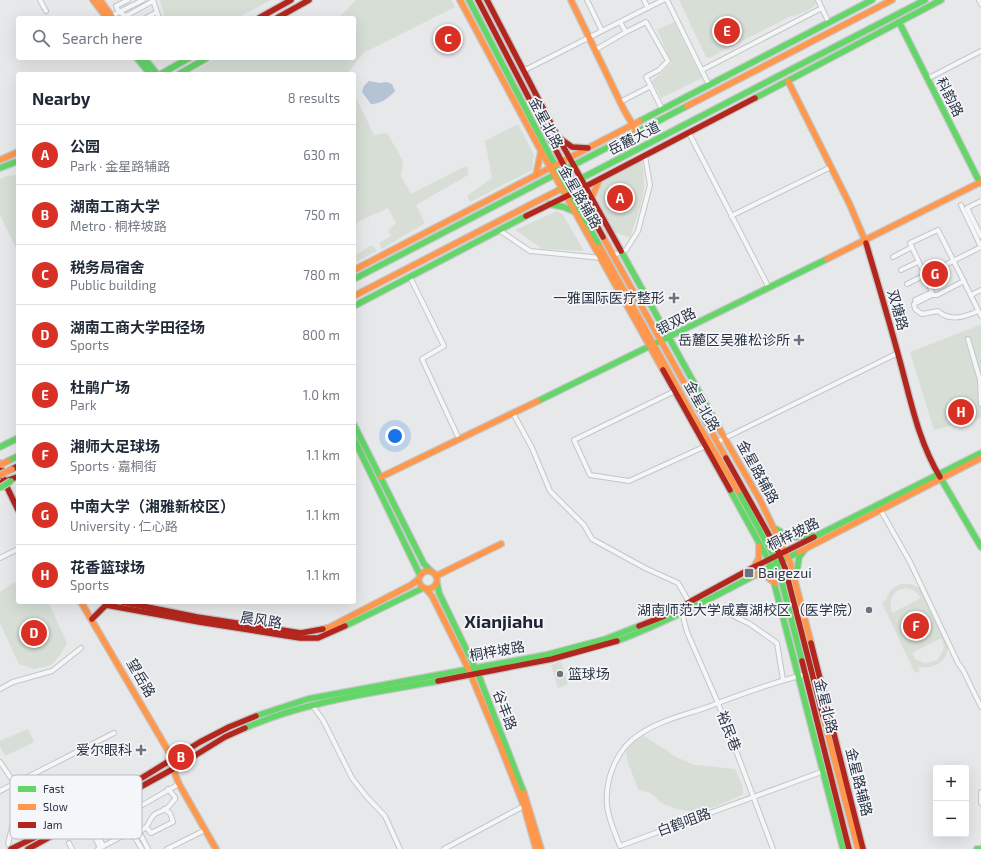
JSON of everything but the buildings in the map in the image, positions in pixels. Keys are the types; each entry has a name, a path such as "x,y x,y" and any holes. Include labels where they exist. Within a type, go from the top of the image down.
{"main road":[{"path":"93,0 110,16"},
{"path":"100,0 110,16"},
{"path":"263,16 291,0"},
{"path":"281,16 309,0"},
{"name":"金星路辅路","path":"460,0 541,151 553,167"},
{"name":"金星北路","path":"469,0 556,174 564,186"},
{"name":"金星北路","path":"478,0 562,162 717,442 782,552 858,849"},
{"name":"金星路辅路","path":"487,0 558,137 668,338 775,528 782,552"},
{"path":"571,0 620,102 637,132"},
{"path":"356,269 872,0"},
{"name":"岳麓大道","path":"356,278 892,0"},
{"name":"岳麓大道","path":"356,295 925,0"},
{"path":"356,305 549,204 599,180 941,0"},
{"name":"科韵路","path":"899,22 980,182"},
{"path":"139,60 148,72"},
{"path":"146,60 155,72"},
{"path":"164,72 186,60"},
{"path":"182,72 204,60"},
{"name":"双塘路","path":"788,80 865,240 898,353 920,436 939,477 981,547"},
{"path":"558,137 572,147 589,148"},
{"path":"536,175 541,151"},
{"path":"0,160 16,153"},
{"path":"0,168 16,162"},
{"path":"591,213 592,199 599,180"},
{"name":"银双路","path":"381,477 652,346 980,182"},
{"name":"金星路辅路","path":"564,186 575,212 652,346"},
{"name":"金星北路","path":"568,195 582,215 652,346 708,445 724,466 771,558 806,674 849,849"},
{"path":"549,204 564,207 582,215"},
{"path":"356,429 424,564 436,576 437,583 434,587 424,588 419,584 419,577 356,443"},
{"path":"0,447 16,439"},
{"path":"708,445 759,541 771,558"},
{"name":"桐梓坡路","path":"142,787 225,736 267,718 312,705 552,659 614,642 641,632 705,602 880,509 981,453"},
{"path":"16,457 0,464 2,482 16,506"},
{"name":"桐梓坡路","path":"142,778 200,742 229,727 260,714 308,699 468,668 546,655 606,639 662,617 814,536 981,458"},
{"path":"0,475 15,467"},
{"path":"2,482 16,477"},
{"path":"0,488 16,478"},
{"path":"775,528 789,537 801,538 814,536"},
{"path":"754,567 759,558 759,541"},
{"path":"436,576 500,544"},
{"path":"795,582 799,557 805,548"},
{"name":"金星路辅路","path":"785,559 795,582 864,849"},
{"path":"773,565 775,584 843,849"},
{"path":"419,577 425,571 431,571"},
{"path":"754,575 769,577 775,584"},
{"name":"晨风路","path":"132,604 197,617 301,633 330,627 411,585 419,577"},
{"name":"谷丰路","path":"437,583 439,593 478,674 528,804 541,849"},
{"name":"晨风路","path":"92,619 106,605 300,638 318,638 424,588"},
{"name":"谷丰路","path":"424,588 432,596 468,668 524,806 536,849"},
{"name":"望岳路","path":"82,604 173,759"},
{"path":"173,759 181,764"},
{"path":"173,759 173,769 179,784 216,849"},
{"name":"桐梓坡路","path":"10,846 26,839"},
{"name":"桐梓坡路","path":"28,849 47,839"}],"street":[{"path":"40,0 46,11"},
{"path":"128,0 116,6 119,12 126,16 153,1 158,16"},
{"path":"113,16 133,2 143,0"},
{"path":"587,0 602,31"},
{"path":"644,0 648,8"},
{"path":"523,71 663,0"},
{"path":"667,0 709,85"},
{"path":"818,0 829,22"},
{"path":"979,0 981,4"},
{"path":"702,70 822,8"},
{"path":"150,16 157,12"},
{"path":"620,22 626,32"},
{"path":"595,50 646,22 668,61 659,70 646,77 662,109"},
{"path":"928,79 981,51"},
{"path":"620,102 651,86"},
{"path":"689,133 769,288"},
{"path":"614,255 626,250 638,232 650,185 645,156"},
{"path":"731,216 831,167"},
{"path":"981,201 967,208 981,236"},
{"path":"907,284 981,247 960,205"},
{"path":"499,230 530,251 606,258"},
{"path":"915,300 932,292 910,243 938,230 981,316"},
{"path":"893,256 912,247"},
{"path":"901,270 918,262"},
{"path":"410,277 444,346 422,360 459,440"},
{"path":"964,281 937,295 932,295 914,304 915,309 922,314 938,312 944,316 955,318 964,317 978,311"},
{"path":"971,295 981,290"},
{"path":"968,339 980,380 981,404"},
{"path":"717,442 898,353"},
{"path":"677,390 574,440 590,474 629,481 708,445"},
{"path":"513,414 532,448 550,491 584,525 592,539 645,568 678,583 689,602"},
{"path":"880,509 906,558 910,562 958,663 981,706"},
{"path":"0,558 16,550"},
{"path":"705,602 750,624 777,643 783,680"},
{"name":"裕民巷","path":"682,613 687,632 718,703 773,849"},
{"path":"0,689 13,682 52,671 81,648"},
{"name":"白鹤咀路","path":"806,674 783,680 654,726 640,734 627,744 618,757 611,772 607,791 607,806 620,846 829,769"},
{"path":"312,705 323,720 352,778 366,796 385,816 400,849"},
{"path":"33,775 114,733"},
{"path":"0,762 10,777"},
{"path":"142,804 179,784"},
{"path":"0,791 10,786"},
{"path":"142,830 147,828 152,817 176,799 168,789"},
{"path":"981,792 981,803"},
{"path":"444,849 524,806"},
{"path":"147,828 151,833 173,822 170,813 164,809"},
{"path":"167,849 205,830"},
{"path":"142,838 148,849"},
{"path":"101,848 117,839"},
{"path":"135,839 142,849"},
{"path":"69,843 72,849"}],"shaded area":[{"path":"160,0 271,0 241,16 164,16"},
{"path":"356,0 451,0 455,7 363,53 349,72 192,72 214,60 356,60 356,16 341,16"},
{"path":"679,0 818,0 814,6 808,10 794,16 793,15 709,58 706,57"},
{"path":"674,22 702,78 661,98 652,81 672,63 657,30"},
{"path":"356,98 374,135 387,133 403,161 401,176 411,194 466,166 468,168 468,175 416,205 425,223 382,249 379,243 391,236 388,231 396,223 388,208 359,221 356,226"},
{"path":"518,124 534,155 532,170 470,202 467,196 492,178 485,141"},
{"path":"642,160 644,189 630,238 614,232 598,202 597,193 599,186 607,178"},
{"path":"16,175 16,248 0,215 0,179 7,176"},
{"path":"557,211 563,215 584,251 543,249 515,230"},
{"path":"372,245 377,251 356,262 356,255"},
{"path":"980,325 981,418 934,430 910,352"},
{"path":"751,459 761,479 753,482 744,462"},
{"path":"16,583 16,604 49,604 67,643 60,655 51,665 34,669 19,664 0,623 0,592 11,584"},
{"path":"911,584 921,589 948,644 946,656 943,660 935,666 918,667 920,671 915,673 882,603 886,600 891,590 898,585","holes":["905,588 914,591 921,598 892,613 892,597 897,591","941,638 943,651 936,661 924,663 915,659 912,653"]},
{"name":"篮球场","path":"561,661 568,684 558,688 551,665"},
{"path":"28,729 34,742 5,756 0,746 0,741"},
{"path":"644,736 678,758 695,765 735,769 743,787 743,794 723,804 704,810 694,811 673,808 662,803 650,793 638,789 627,760 626,749 633,742"}],"water":[{"path":"369,81 380,83 387,82 392,84 395,91 384,100 371,104 362,92 364,86"}],"traffic: fast":[{"path":"469,0 559,173 600,247"},
{"path":"640,121 872,0"},
{"path":"557,191 925,0"},
{"path":"755,98 941,0"},
{"path":"899,22 980,183"},
{"path":"139,60 148,72"},
{"path":"146,60 155,72"},
{"path":"164,72 186,60"},
{"path":"182,72 204,60"},
{"path":"356,278 687,106"},
{"path":"0,168 16,162"},
{"path":"549,204 564,207 582,215"},
{"path":"356,305 526,216"},
{"path":"621,251 720,430"},
{"path":"538,401 827,259"},
{"path":"356,429 424,564 431,571"},
{"path":"0,447 16,439"},
{"path":"356,443 420,575"},
{"path":"814,537 981,453"},
{"path":"8,461 16,457"},
{"path":"940,477 981,547"},
{"path":"0,488 11,481"},
{"path":"730,490 768,559 843,849"},
{"path":"738,491 773,555 779,571 802,661"},
{"path":"776,529 793,537 813,536"},
{"path":"796,578 799,557 805,549"},
{"path":"617,641 664,621 799,552"},
{"path":"437,583 439,593 478,674 524,793"},
{"path":"345,626 423,588"},
{"path":"256,716 308,699 546,655 606,639 639,626"},
{"path":"245,728 316,704 438,681"}],"traffic: slow":[{"path":"93,0 105,16"},
{"path":"100,0 112,16"},
{"path":"460,0 541,151 536,175"},
{"path":"571,0 624,110 637,132"},
{"path":"687,106 892,0"},
{"path":"788,81 850,205 866,243"},
{"path":"356,269 640,121"},
{"path":"541,151 663,370"},
{"path":"0,160 16,153"},
{"path":"591,213 592,197 599,180"},
{"path":"827,259 981,182"},
{"path":"356,295 557,191"},
{"path":"603,237 726,458"},
{"path":"600,247 693,416 738,491"},
{"path":"381,477 538,401"},
{"path":"720,430 760,500 790,562 811,643"},
{"path":"799,552 981,458"},
{"path":"0,465 8,461"},
{"path":"0,475 12,469"},
{"path":"436,576 501,544"},
{"path":"754,567 759,558 759,546"},
{"path":"424,571 432,571 437,576 437,580 435,587 432,589 424,589 419,584 419,576 424,571"},
{"path":"755,575 766,576 775,583"},
{"path":"323,629 330,627 411,585 419,579"},
{"path":"426,589 432,596 468,668 524,806 536,849"},
{"path":"82,604 173,759 173,769 179,784 216,849"},
{"path":"823,716 858,849"},
{"path":"524,793 541,849"}],"traffic: jam":[{"path":"263,16 291,0"},
{"path":"281,16 309,0"},
{"path":"478,0 562,162 603,237"},
{"path":"487,0 558,137 572,147 588,148"},
{"path":"526,216 755,98"},
{"path":"558,137 621,251"},
{"path":"866,243 915,417 925,448 940,477"},
{"path":"663,370 730,490"},
{"path":"726,458 778,551 785,568 823,716"},
{"path":"0,463 4,481 16,506"},
{"path":"12,469 16,467"},
{"path":"0,483 16,477"},
{"path":"639,626 662,617 754,567 814,537"},
{"path":"132,604 197,617 301,633 323,629"},
{"path":"92,619 106,605 300,638 318,638 345,626"},
{"path":"438,681 552,659 617,641"},
{"path":"811,643 863,849"},
{"path":"802,661 849,849"},
{"path":"142,778 200,742 229,727 256,716"},
{"path":"142,786 225,737 245,728"},
{"path":"11,849 32,839"},
{"path":"28,849 46,839"}],"place":[{"name":"杜鹃广场","path":"727,31"},
{"name":"税务局宿舍","path":"448,39"},
{"name":"公园","path":"620,198"},
{"name":"中南大学（湘雅新校区）","path":"935,274"},
{"name":"一雅国际医疗整形","path":"674,298"},
{"name":"岳麓区吴雅松诊所","path":"799,340"},
{"name":"花香篮球场","path":"961,412"},
{"name":"Baigezui","path":"749,573"},
{"name":"湖南师范大学咸嘉湖校区（医学院）","path":"869,610"},
{"name":"湘师大足球场","path":"916,626"},
{"name":"湖南工商大学田径场","path":"34,633"},
{"name":"篮球场","path":"560,674"},
{"name":"爱尔眼科","path":"141,750"},
{"name":"湖南工商大学","path":"181,757"}],"district":[{"name":"Xianjiahu","path":"504,622"}]}
